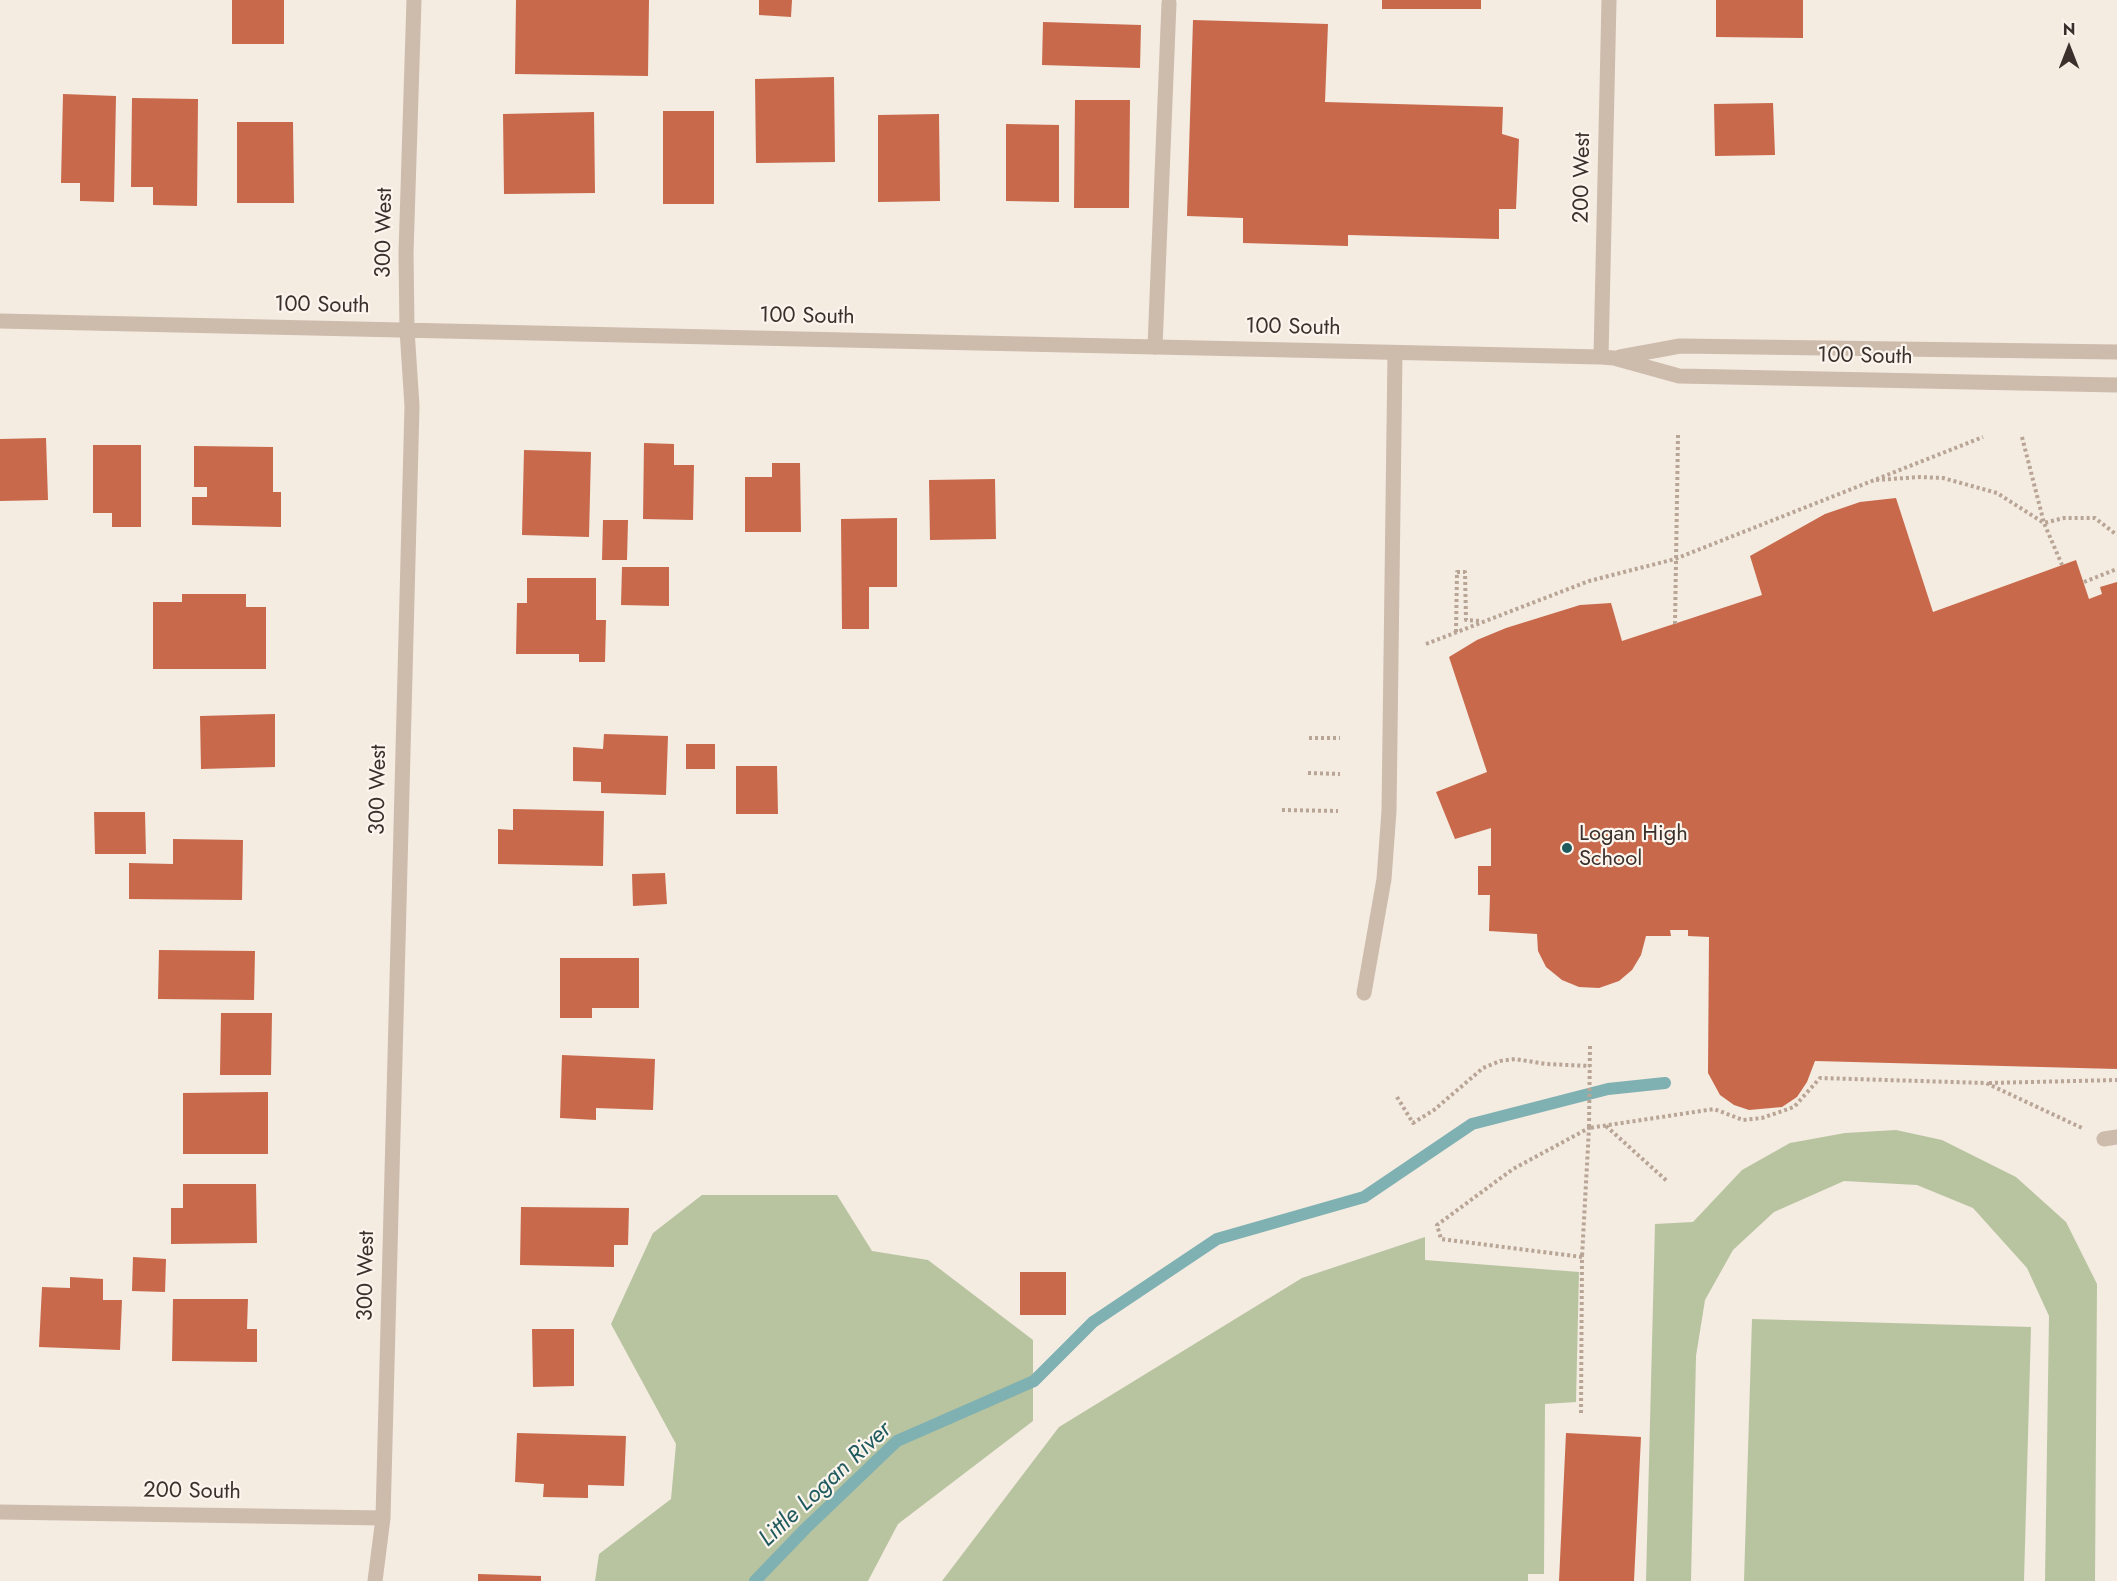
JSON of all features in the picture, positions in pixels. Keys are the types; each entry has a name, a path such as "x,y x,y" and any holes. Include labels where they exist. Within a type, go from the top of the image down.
{"street":[{"name":"300 West","path":"375,1581 383,1518 412,406 407,330 406,253 414,0"},
{"name":"200 West","path":"1608,357 1609,0"},
{"path":"1155,347 1169,3"},
{"name":"100 South","path":"0,321 1608,357 1680,346 2117,352"},
{"path":"1364,993 1384,879 1389,811 1395,353"},
{"name":"100 South","path":"1608,357 1678,376 2117,385"},
{"name":"200 South","path":"0,1512 383,1518"}],"path":[{"path":"1675,624 1678,435"},
{"path":"1426,644 1589,581 1675,559 1983,437"},
{"path":"2022,437 2044,523 2062,565"},
{"path":"1869,481 1920,477 1943,478 1997,494 2044,523 2064,519 2095,519 2117,535"},
{"path":"2084,582 2117,569"},
{"path":"1456,632 1457,572 1465,572 1466,620 1483,622"},
{"path":"1309,738 1340,738"},
{"path":"1308,773 1340,774"},
{"path":"1282,810 1338,811"},
{"path":"1581,1413 1582,1257 1590,1046"},
{"path":"1397,1097 1413,1123 1434,1110 1483,1068 1500,1061 1515,1059 1590,1066"},
{"path":"1582,1257 1441,1239 1437,1225 1513,1169 1588,1128 1714,1109 1743,1120 1762,1118 1794,1107 1820,1078 1986,1083 2117,1080"},
{"path":"1986,1083 2110,1138"},
{"path":"1606,1126 1668,1182"}],"green space":[{"path":"1896,1130 1942,1140 2016,1177 2066,1222 2097,1284 2095,1581 2045,1581 2049,1316 2027,1268 1973,1208 1917,1185 1844,1181 1774,1212 1733,1250 1705,1300 1696,1356 1691,1581 1646,1581 1655,1224 1693,1222 1742,1170 1790,1143 1845,1133"},
{"path":"702,1195 837,1195 872,1251 928,1260 1033,1340 1033,1421 898,1524 868,1581 595,1581 599,1554 671,1499 676,1444 611,1324 653,1233"},
{"path":"1425,1237 1425,1260 1579,1272 1576,1402 1545,1404 1544,1574 1528,1574 1528,1581 942,1581 1059,1427 1302,1278"},
{"path":"1752,1319 2031,1327 2024,1581 1744,1581"}],"building":[{"path":"232,0 284,0 284,44 232,44"},
{"path":"516,0 649,0 648,76 515,74"},
{"path":"759,0 792,0 791,17 759,15"},
{"path":"1382,0 1481,0 1481,9 1382,9"},
{"path":"1716,0 1803,0 1803,38 1716,37"},
{"path":"1193,20 1328,24 1325,102 1503,107 1502,134 1519,139 1516,209 1499,209 1499,239 1348,235 1348,246 1243,243 1243,218 1187,216"},
{"path":"1043,22 1141,25 1140,68 1042,65"},
{"path":"834,77 835,162 756,163 755,79"},
{"path":"63,94 116,96 114,202 80,201 80,183 61,183"},
{"path":"132,98 198,99 197,206 153,205 153,187 131,187"},
{"path":"1075,100 1130,100 1129,208 1074,208"},
{"path":"1773,103 1775,155 1715,156 1714,104"},
{"path":"663,111 714,111 714,204 663,204"},
{"path":"594,112 595,193 504,194 503,114"},
{"path":"939,114 940,201 878,202 878,115"},
{"path":"237,122 293,122 294,203 237,203"},
{"path":"1006,124 1059,125 1059,202 1006,201"},
{"path":"46,438 48,500 0,501 0,439"},
{"path":"644,443 674,444 674,465 694,465 693,520 643,519"},
{"path":"93,445 141,445 141,527 112,527 112,513 93,513"},
{"path":"194,446 273,447 273,492 281,492 281,527 192,525 192,497 207,497 207,487 194,487"},
{"path":"524,450 591,452 589,537 522,535"},
{"path":"772,463 800,463 801,532 745,532 745,477 772,477"},
{"path":"995,479 996,539 930,540 929,480"},
{"path":"1896,498 1933,612 2076,560 2089,599 2102,594 2100,587 2117,582 2117,1069 1815,1061 1807,1082 1797,1097 1782,1107 1749,1110 1734,1105 1720,1095 1708,1073 1709,937 1688,936 1688,930 1670,930 1671,936 1646,936 1641,955 1632,970 1619,981 1599,988 1579,987 1562,980 1546,967 1538,951 1537,934 1489,931 1490,895 1478,895 1478,866 1491,866 1491,828 1455,839 1436,792 1487,772 1449,657 1477,640 1506,628 1580,605 1611,603 1622,641 1762,595 1750,556 1825,514 1860,502"},
{"path":"897,518 897,587 869,587 869,629 842,629 841,519"},
{"path":"603,520 628,520 627,560 602,560"},
{"path":"622,567 669,567 669,606 621,605"},
{"path":"527,578 596,578 596,620 606,620 605,662 579,662 579,654 516,654 517,603 527,603"},
{"path":"182,594 246,594 246,607 266,607 266,669 153,669 153,602 182,602"},
{"path":"275,714 275,767 201,769 200,716"},
{"path":"604,734 668,736 666,795 601,793 601,782 573,781 573,747 603,749"},
{"path":"686,744 715,744 715,769 686,769"},
{"path":"736,766 777,766 778,814 736,814"},
{"path":"513,809 604,811 603,866 498,864 498,829 513,830"},
{"path":"94,812 145,812 146,854 95,854"},
{"path":"173,839 243,840 242,900 129,899 129,863 173,864"},
{"path":"665,873 667,904 633,906 632,874"},
{"path":"159,950 255,951 254,1000 158,999"},
{"path":"560,958 639,958 639,1008 592,1008 592,1018 560,1018"},
{"path":"221,1013 272,1013 271,1075 220,1075"},
{"path":"562,1055 655,1059 653,1110 596,1108 596,1120 560,1118"},
{"path":"268,1092 268,1154 183,1154 183,1093"},
{"path":"183,1184 256,1184 257,1243 171,1244 171,1208 183,1208"},
{"path":"521,1207 629,1208 628,1245 614,1245 614,1267 520,1265"},
{"path":"133,1257 166,1259 165,1292 132,1291"},
{"path":"1020,1272 1066,1272 1066,1315 1020,1315"},
{"path":"70,1277 103,1279 103,1300 122,1300 120,1350 39,1347 42,1287 70,1288"},
{"path":"173,1299 248,1299 247,1329 257,1329 257,1362 172,1361"},
{"path":"532,1329 574,1329 574,1386 533,1387"},
{"path":"517,1433 626,1436 624,1486 588,1485 588,1498 543,1497 544,1484 515,1482"},
{"path":"1566,1433 1641,1437 1634,1581 1559,1581"},
{"path":"478,1574 541,1576 541,1581 478,1581"}],"waterway":[{"name":"Little Logan River","path":"755,1581 805,1529 897,1441 1034,1381 1093,1322 1217,1239 1364,1197 1472,1124 1608,1089 1665,1083"}],"place":[{"name":"Logan High School","path":"1567,848"}]}
